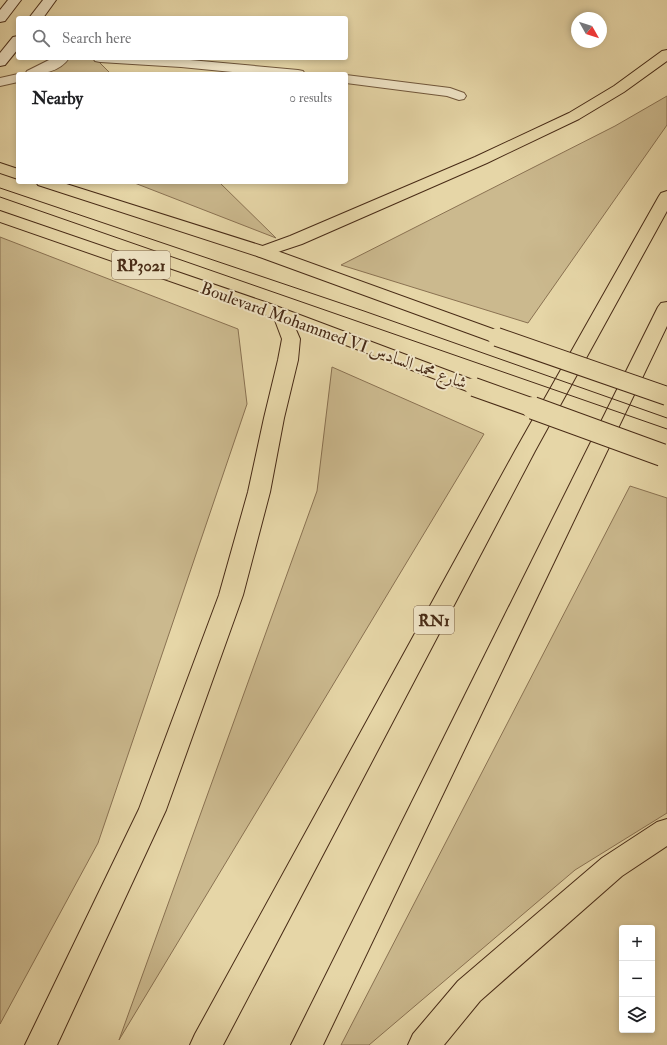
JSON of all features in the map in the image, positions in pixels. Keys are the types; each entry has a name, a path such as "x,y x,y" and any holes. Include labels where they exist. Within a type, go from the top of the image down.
{"main road":[{"path":"262,252 296,240 459,169 574,116 618,89 667,54"},
{"path":"0,168 16,173"},
{"path":"50,184 262,252 497,337 667,396"},
{"name":"RN1","path":"206,1045 525,451 667,196"},
{"name":"Boulevard Mohammed VI شارع محمد السادس","path":"0,216 262,307 474,387 664,456"},
{"path":"307,1045 667,307"},
{"path":"41,1045 152,810 231,595 259,492 274,418 288,360 291,339 282,315"},
{"path":"424,1045 469,991 612,867 667,831"}],"street":[{"path":"0,18 15,0"},
{"path":"38,16 50,0"},
{"path":"0,62 16,42"},
{"path":"36,72 59,60"},
{"path":"132,60 277,72"},
{"path":"0,82 16,78"},
{"path":"348,79 450,92 459,96"}],"shaded area":[{"path":"58,60 97,60 109,72 48,72"},
{"path":"667,96 667,125 528,323 341,265 615,126"},
{"path":"137,184 221,184 276,238"},
{"path":"0,237 238,329 247,404 98,843 0,1024"},
{"path":"332,367 484,434 119,1040 317,491"},
{"path":"630,486 667,498 667,813 575,870 369,1045 341,1045"}],"tram line":[{"path":"0,188 364,311 667,418"},
{"path":"0,197 667,429"}]}
